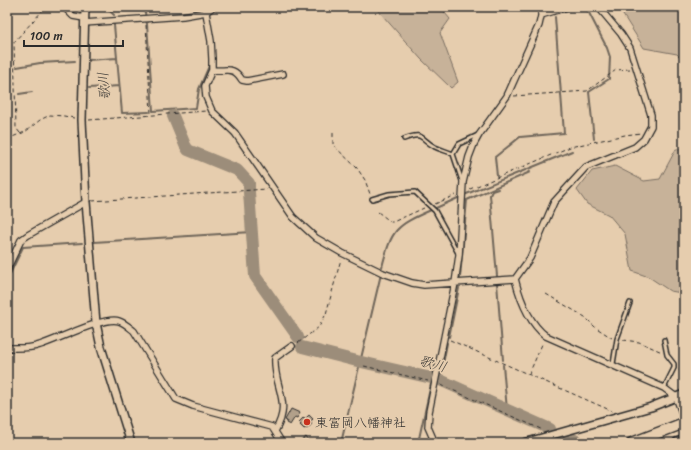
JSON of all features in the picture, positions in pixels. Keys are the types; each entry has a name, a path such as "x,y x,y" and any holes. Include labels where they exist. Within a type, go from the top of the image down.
{"highway":[{"path":"633,443 684,423"},
{"path":"678,443 684,441"}],"street":[{"path":"64,7 73,16 84,21 183,16 213,7"},
{"path":"85,7 82,120 86,202 96,323 100,347 131,443"},
{"path":"435,443 430,433 428,422 455,283 459,255 463,182 469,157 479,135 507,96 536,31 543,7"},
{"path":"541,15 567,7"},
{"path":"596,7 600,9 621,34 630,48 651,115 651,126 644,139 635,147 586,167 559,196 554,202 530,258 515,279 519,296 537,330 546,336 613,364 664,388 676,397 684,418"},
{"path":"205,10 211,42 212,70 205,86 206,97 212,111 235,132 273,189 293,217 302,226 316,238 342,253 383,273 412,283 424,285 515,279"},
{"path":"212,70 218,71 231,69 238,73 242,80 247,81 283,74"},
{"path":"7,269 21,240 86,202"},
{"path":"7,348 28,348 40,346 96,323 118,320 129,326 141,341 176,399 193,406 272,427 282,443"},
{"path":"275,431 283,414 283,404 274,368 275,358 292,346"},
{"path":"524,443 651,407 684,394"}],"lane":[{"path":"404,139 416,135 421,136 433,146 453,154 463,182"},
{"path":"453,154 459,144 479,135"},
{"path":"372,199 389,194 415,192 435,211 459,255"},
{"path":"613,364 616,339 630,303"},
{"path":"664,340 667,355 674,364 674,368 664,388"}],"path":[{"path":"20,134 16,128 14,42 45,7"},
{"path":"144,7 151,114"},
{"path":"507,96 587,91 616,70 636,68"},
{"path":"7,139 25,132 40,120 50,115 82,120 151,114 212,111"},
{"path":"378,212 393,222 430,206 463,195 570,147 625,135 647,132"},
{"path":"333,133 333,144 357,168 365,180 372,199"},
{"path":"86,202 273,189"},
{"path":"292,346 319,327 326,314 342,253"},
{"path":"546,294 585,317 595,327 610,337 638,342 655,348 667,355"},
{"path":"529,374 546,336"},
{"path":"445,338 622,415"},
{"path":"364,366 436,380 552,434"}],"shaded area":[{"path":"375,7 440,7 450,19 440,33 458,82 451,88 421,59"},
{"path":"618,7 684,7 684,61 677,54 644,48"},
{"path":"676,149 684,149 684,294 670,291 649,277 632,271 625,234 609,215 587,204 577,190 592,171 615,166 644,181 660,179"}],"building":[{"path":"291,409 300,413 297,418 295,417 290,425 286,423 287,421 285,420"},
{"path":"309,415 313,419 310,422 312,424 307,429 304,429 299,422 304,417 305,419"},
{"path":"306,437 311,443 299,443"}],"waterway":[{"path":"106,7 114,15"},
{"path":"144,7 147,24 153,111 196,108 199,89 209,66"},
{"path":"587,9 610,57 609,79 589,92 594,139"},
{"path":"497,176 495,157 520,137 564,133 555,17"},
{"path":"114,25 117,58"},
{"name":"歌川","path":"88,60 117,58 122,113 149,112"},
{"name":"歌川","path":"17,67 40,63 75,61"},
{"name":"歌川","path":"7,70 11,69"},
{"path":"89,88 119,86"},
{"path":"19,94 32,92"},
{"path":"7,98 11,97"},
{"name":"歌川","path":"173,116 188,150 237,170 249,183 249,188"},
{"path":"464,195 572,151"},
{"path":"460,278 467,200 530,172"},
{"path":"497,276 490,195 492,191 498,189"},
{"name":"歌川","path":"249,192 255,276 298,337"},
{"path":"436,208 460,197"},
{"path":"382,267 392,236 397,230 410,220 431,210"},
{"path":"94,242 252,232"},
{"path":"7,280 23,247 82,243"},
{"name":"歌川","path":"341,443 381,274"},
{"path":"497,283 503,360"},
{"path":"449,337 459,288"},
{"path":"440,380 447,343"},
{"name":"歌川","path":"302,347 440,380 550,429"},
{"path":"503,365 507,410"},
{"path":"418,443 431,384"},
{"name":"歌川","path":"568,437 581,443"}],"place":[{"name":"東富岡八幡神社","path":"307,422"}]}
